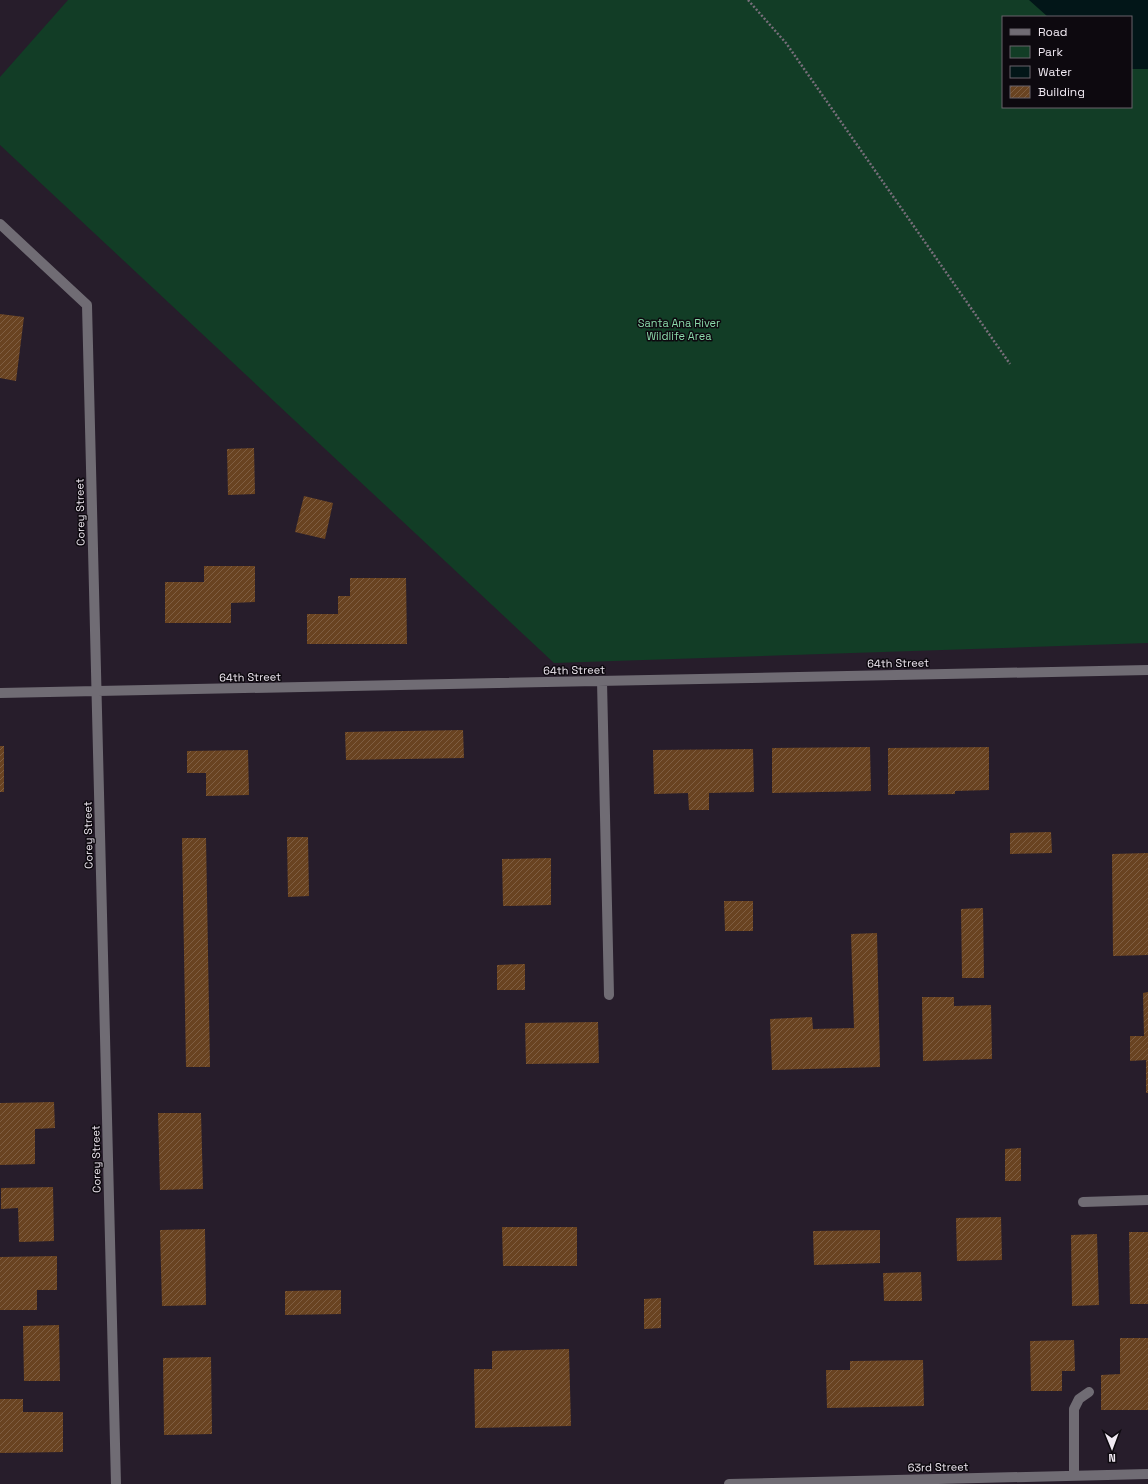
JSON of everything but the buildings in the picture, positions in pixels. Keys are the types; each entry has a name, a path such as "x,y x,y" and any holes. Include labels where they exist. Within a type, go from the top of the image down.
{"street":[{"name":"Corey Street","path":"0,224 87,305 116,1484"},
{"name":"64th Street","path":"0,694 1148,670"},
{"path":"602,681 609,995"},
{"path":"1083,1202 1148,1200"},
{"path":"1074,1475 1074,1409 1079,1399 1089,1392"},
{"name":"63rd Street","path":"729,1484 1148,1474"}],"path":[{"path":"748,0 786,43 1010,364"}],"green space":[{"name":"Santa Ana River Wildlife Area","path":"68,0 1148,0 1148,643 554,663 0,145 0,77"}],"water":[{"path":"1029,0 1148,0 1148,69 1132,69 1132,16 1047,16"}]}
